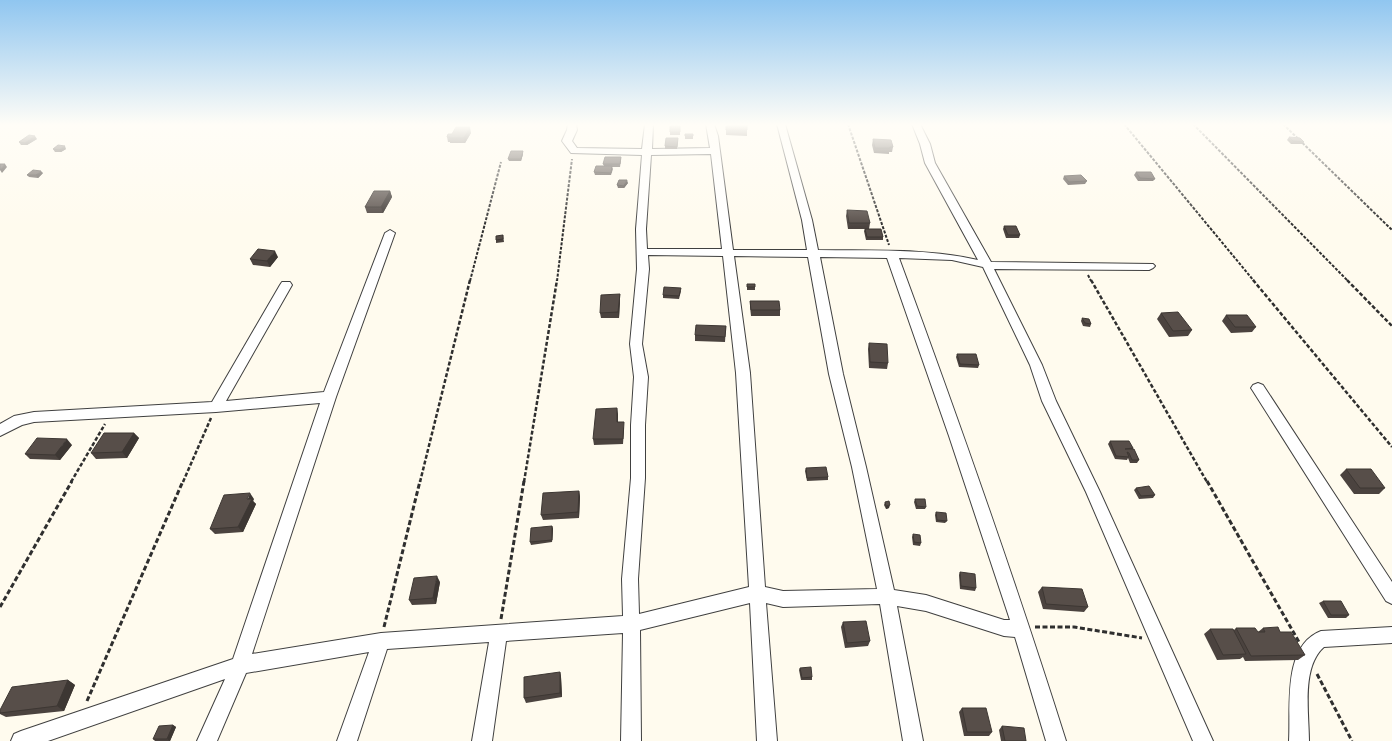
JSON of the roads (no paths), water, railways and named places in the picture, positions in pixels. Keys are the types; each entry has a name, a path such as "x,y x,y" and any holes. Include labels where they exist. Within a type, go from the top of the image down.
{"street":[{"path":"631,741 632,624 630,579 638,478 638,425 641,378 636,344 643,269 641,229 646,159"},
{"path":"715,159 743,373 766,741"},
{"path":"791,159 814,253 836,374 859,467 886,596 913,741"},
{"path":"928,159 987,265 1036,365 1049,401 1093,492 1203,741"},
{"path":"207,741 240,665 329,396 390,233"},
{"path":"642,252 932,255 952,257 987,265 1149,266"},
{"path":"892,255 964,456 1022,629 1056,741"},
{"path":"216,407 286,285"},
{"path":"1258,388 1392,596"},
{"path":"0,431 20,420 34,417 216,407 329,396"},
{"path":"21,741 240,665 381,642 632,624 757,593 784,599 886,596 926,604 1004,628 1022,629"},
{"path":"482,741 499,633"},
{"path":"1299,741 1300,679 1306,654 1315,642 1321,639 1392,635"},
{"path":"347,741 381,642"}]}
